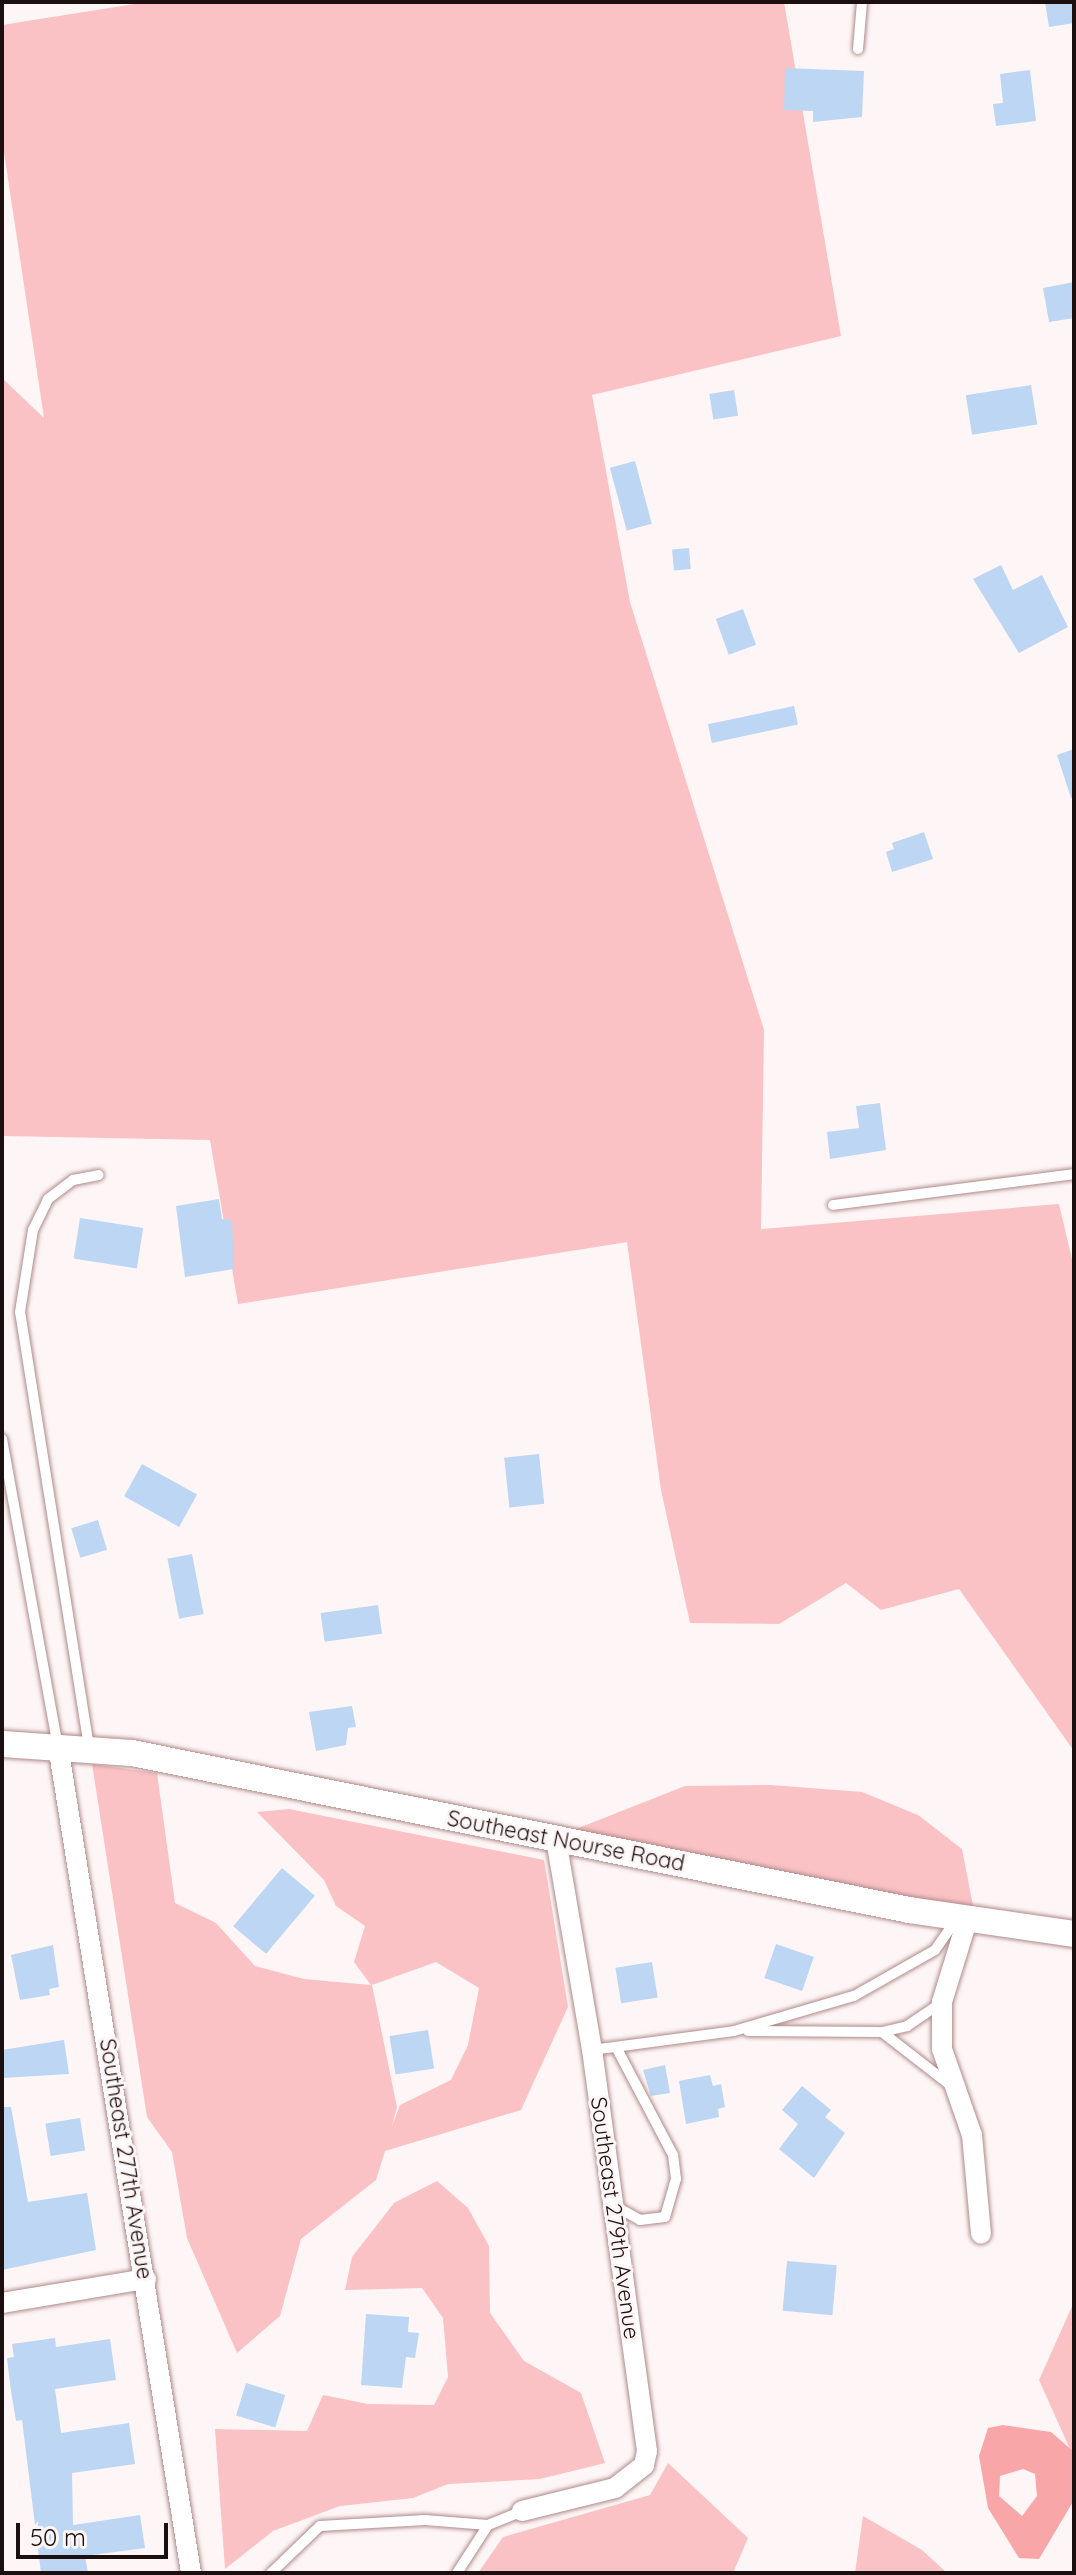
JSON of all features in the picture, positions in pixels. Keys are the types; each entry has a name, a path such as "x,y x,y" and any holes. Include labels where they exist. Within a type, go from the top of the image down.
{"street":[{"name":"Southeast Nourse Road","path":"2,1744 89,1749 962,1920 1074,1934"},
{"name":"Southeast 277th Avenue","path":"58,1746 191,2573"},
{"name":"Southeast 279th Avenue","path":"522,2511 615,2488 644,2465 645,2428 614,2205 592,2050 556,1839"},
{"path":"962,1920 942,2002 942,2049 951,2085 972,2135 981,2234"},
{"path":"2,2303 146,2279"}],"lane":[{"path":"858,49 862,2"},
{"path":"833,1205 1074,1174"},
{"path":"89,1749 20,1312 33,1230 48,1199 73,1180 99,1175"},
{"path":"2,1439 58,1746"},
{"path":"734,2031 885,1982 935,1950 962,1920"},
{"path":"592,2050 734,2031 882,2032 907,2026 942,2002"},
{"path":"882,2032 951,2085"},
{"path":"614,2205 640,2220 665,2217 676,2179 673,2155 616,2047"},
{"path":"271,2573 320,2526 425,2520 488,2525 522,2511"},
{"path":"457,2573 488,2525"}],"shaded area":[{"path":"147,2 784,2 841,336 592,395 630,602 764,1030 761,1229 1059,1204 1074,1268 1074,1751 959,1589 881,1610 846,1583 779,1624 690,1623 661,1490 627,1242 238,1304 210,1140 2,1136 2,378 44,418 2,139 2,25"},
{"path":"92,1764 157,1773 175,1903 216,1923 255,1966 304,1979 371,1985 354,1962 365,1926 336,1906 324,1880 257,1812 289,1809 544,1860 568,2007 521,2110 385,2151 376,2180 301,2239 280,2316 237,2353 187,2238 172,2152 147,2117","holes":["436,1962 479,1988 468,2045 451,2080 400,2105 392,2126 397,2107 372,1985"]},
{"path":"771,1785 862,1792 918,1815 962,1849 974,1911 571,1831 685,1786"},
{"path":"437,2181 468,2208 489,2246 490,2313 524,2361 581,2393 605,2463 540,2479 448,2484 413,2498 340,2506 273,2531 225,2569 215,2429 307,2431 323,2395 368,2404 434,2405 448,2377 443,2318 422,2288 345,2290 352,2257 394,2203"},
{"path":"1074,2302 1074,2458 1039,2380"},
{"path":"1003,2425 1051,2432 1074,2452 1074,2500 1039,2559 1019,2558 988,2508 979,2456 988,2428","holes":["1023,2469 1035,2474 1037,2496 1022,2516 999,2496 1000,2476"]},
{"path":"668,2463 748,2538 733,2573 478,2573 503,2537 650,2495"},
{"path":"863,2516 922,2550 947,2573 855,2573"}],"building":[{"path":"1045,2 1074,2 1074,23 1049,27"},
{"path":"785,68 864,71 862,117 813,122 813,111 784,110"},
{"path":"1030,70 1036,121 996,126 993,104 1003,103 1000,74"},
{"path":"1074,282 1074,318 1049,322 1043,288"},
{"path":"1031,385 1037,425 972,435 966,395"},
{"path":"734,390 738,416 713,420 709,394"},
{"path":"635,461 652,524 627,531 610,468"},
{"path":"689,548 691,569 674,570 672,549"},
{"path":"1001,565 1013,590 1042,575 1068,627 1019,653 973,579"},
{"path":"743,609 756,645 729,655 716,619"},
{"path":"794,706 798,725 712,743 708,724"},
{"path":"1074,749 1074,797 1071,798 1057,755"},
{"path":"924,832 933,859 892,872 886,852 894,849 892,843"},
{"path":"880,1103 886,1150 830,1159 827,1132 859,1128 856,1106"},
{"path":"219,1199 222,1219 232,1220 234,1269 185,1277 176,1206"},
{"path":"80,1218 143,1228 137,1269 74,1258"},
{"path":"539,1454 544,1504 509,1507 504,1458"},
{"path":"142,1464 197,1495 179,1527 124,1496"},
{"path":"98,1520 107,1550 80,1558 71,1528"},
{"path":"192,1554 204,1614 179,1619 167,1559"},
{"path":"378,1605 382,1634 325,1642 321,1613"},
{"path":"352,1706 356,1727 348,1728 346,1745 316,1751 309,1712"},
{"path":"282,1868 315,1896 266,1954 233,1926"},
{"path":"776,1944 814,1957 802,1991 764,1978"},
{"path":"53,1945 59,1987 49,1989 50,1995 20,2000 11,1955"},
{"path":"652,1962 658,1998 621,2003 615,1968"},
{"path":"428,2030 434,2069 396,2075 389,2036"},
{"path":"64,2040 69,2074 2,2078 2,2050"},
{"path":"665,2065 670,2093 651,2096 643,2070"},
{"path":"710,2075 713,2086 721,2084 725,2107 718,2109 719,2117 686,2124 679,2081"},
{"path":"802,2086 831,2110 825,2117 845,2133 814,2178 779,2149 798,2124 782,2110"},
{"path":"2,2107 11,2107 28,2202 87,2193 96,2250 2,2270"},
{"path":"80,2118 85,2151 51,2156 45,2123"},
{"path":"787,2261 837,2265 832,2315 783,2311"},
{"path":"366,2314 409,2317 408,2332 419,2333 415,2358 406,2357 402,2388 361,2385"},
{"path":"55,2338 56,2347 110,2339 116,2380 55,2389 61,2433 129,2423 135,2464 72,2473 73,2525 140,2515 145,2548 85,2556 88,2573 41,2573 22,2420 16,2421 11,2391 7,2358 14,2357 12,2344"},
{"path":"246,2383 285,2395 275,2428 236,2416"}]}
